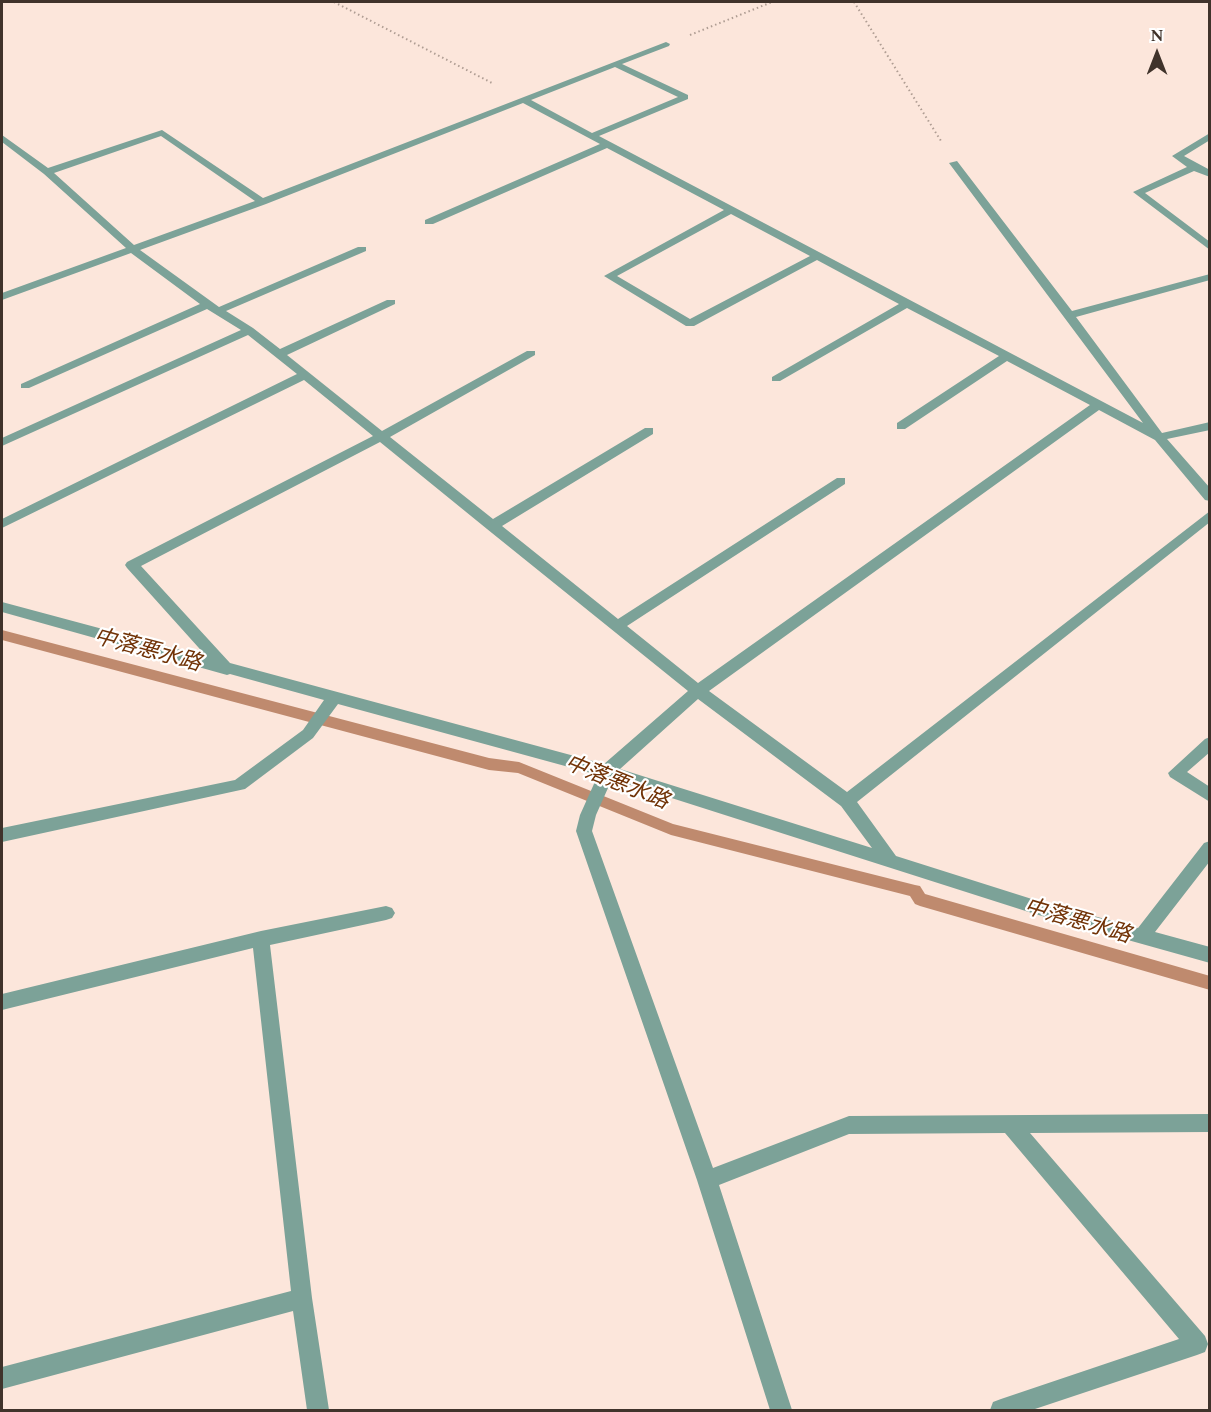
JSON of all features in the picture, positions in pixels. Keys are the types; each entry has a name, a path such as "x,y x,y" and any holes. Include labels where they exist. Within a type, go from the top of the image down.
{"street":[{"path":"2,297 135,251 666,44"},
{"path":"592,136 685,97 615,64"},
{"path":"524,100 1159,437 1209,426"},
{"path":"47,172 162,132 262,202"},
{"path":"1209,136 1177,156 1209,174"},
{"path":"2,138 47,172 135,251 213,308 249,330 698,691 847,801 892,863"},
{"path":"429,222 607,144"},
{"path":"954,163 1159,437 1209,497"},
{"path":"1194,167 1138,192 1209,247"},
{"path":"731,210 609,276 690,324 817,256"},
{"path":"25,386 362,249"},
{"path":"1069,315 1209,277"},
{"path":"279,354 391,302"},
{"path":"776,379 908,303"},
{"path":"2,442 249,330"},
{"path":"227,670 132,565 381,437 531,353"},
{"path":"901,426 1007,356"},
{"path":"2,524 305,375"},
{"path":"781,1410 707,1180 584,831 588,815 605,776 698,691 1099,405"},
{"path":"492,526 649,431"},
{"path":"617,626 841,481"},
{"path":"847,801 1209,515"},
{"path":"2,607 605,776 892,863 1209,955"},
{"path":"2,835 239,785 308,734 332,699"},
{"path":"1209,743 1176,773 1209,796"},
{"path":"1142,936 1209,848"},
{"path":"2,1002 261,939 386,913"},
{"path":"261,939 302,1298 318,1410"},
{"path":"1001,1410 1197,1344 1009,1123"},
{"path":"707,1180 849,1125 1209,1123"},
{"path":"2,1378 302,1298"}],"path":[{"path":"334,2 524,100"},
{"path":"666,44 772,2"},
{"path":"854,2 954,163"}],"waterway":[{"name":"中落悪水路","path":"2,635 489,764 519,768 671,829 915,891 920,899 1210,983"}]}
